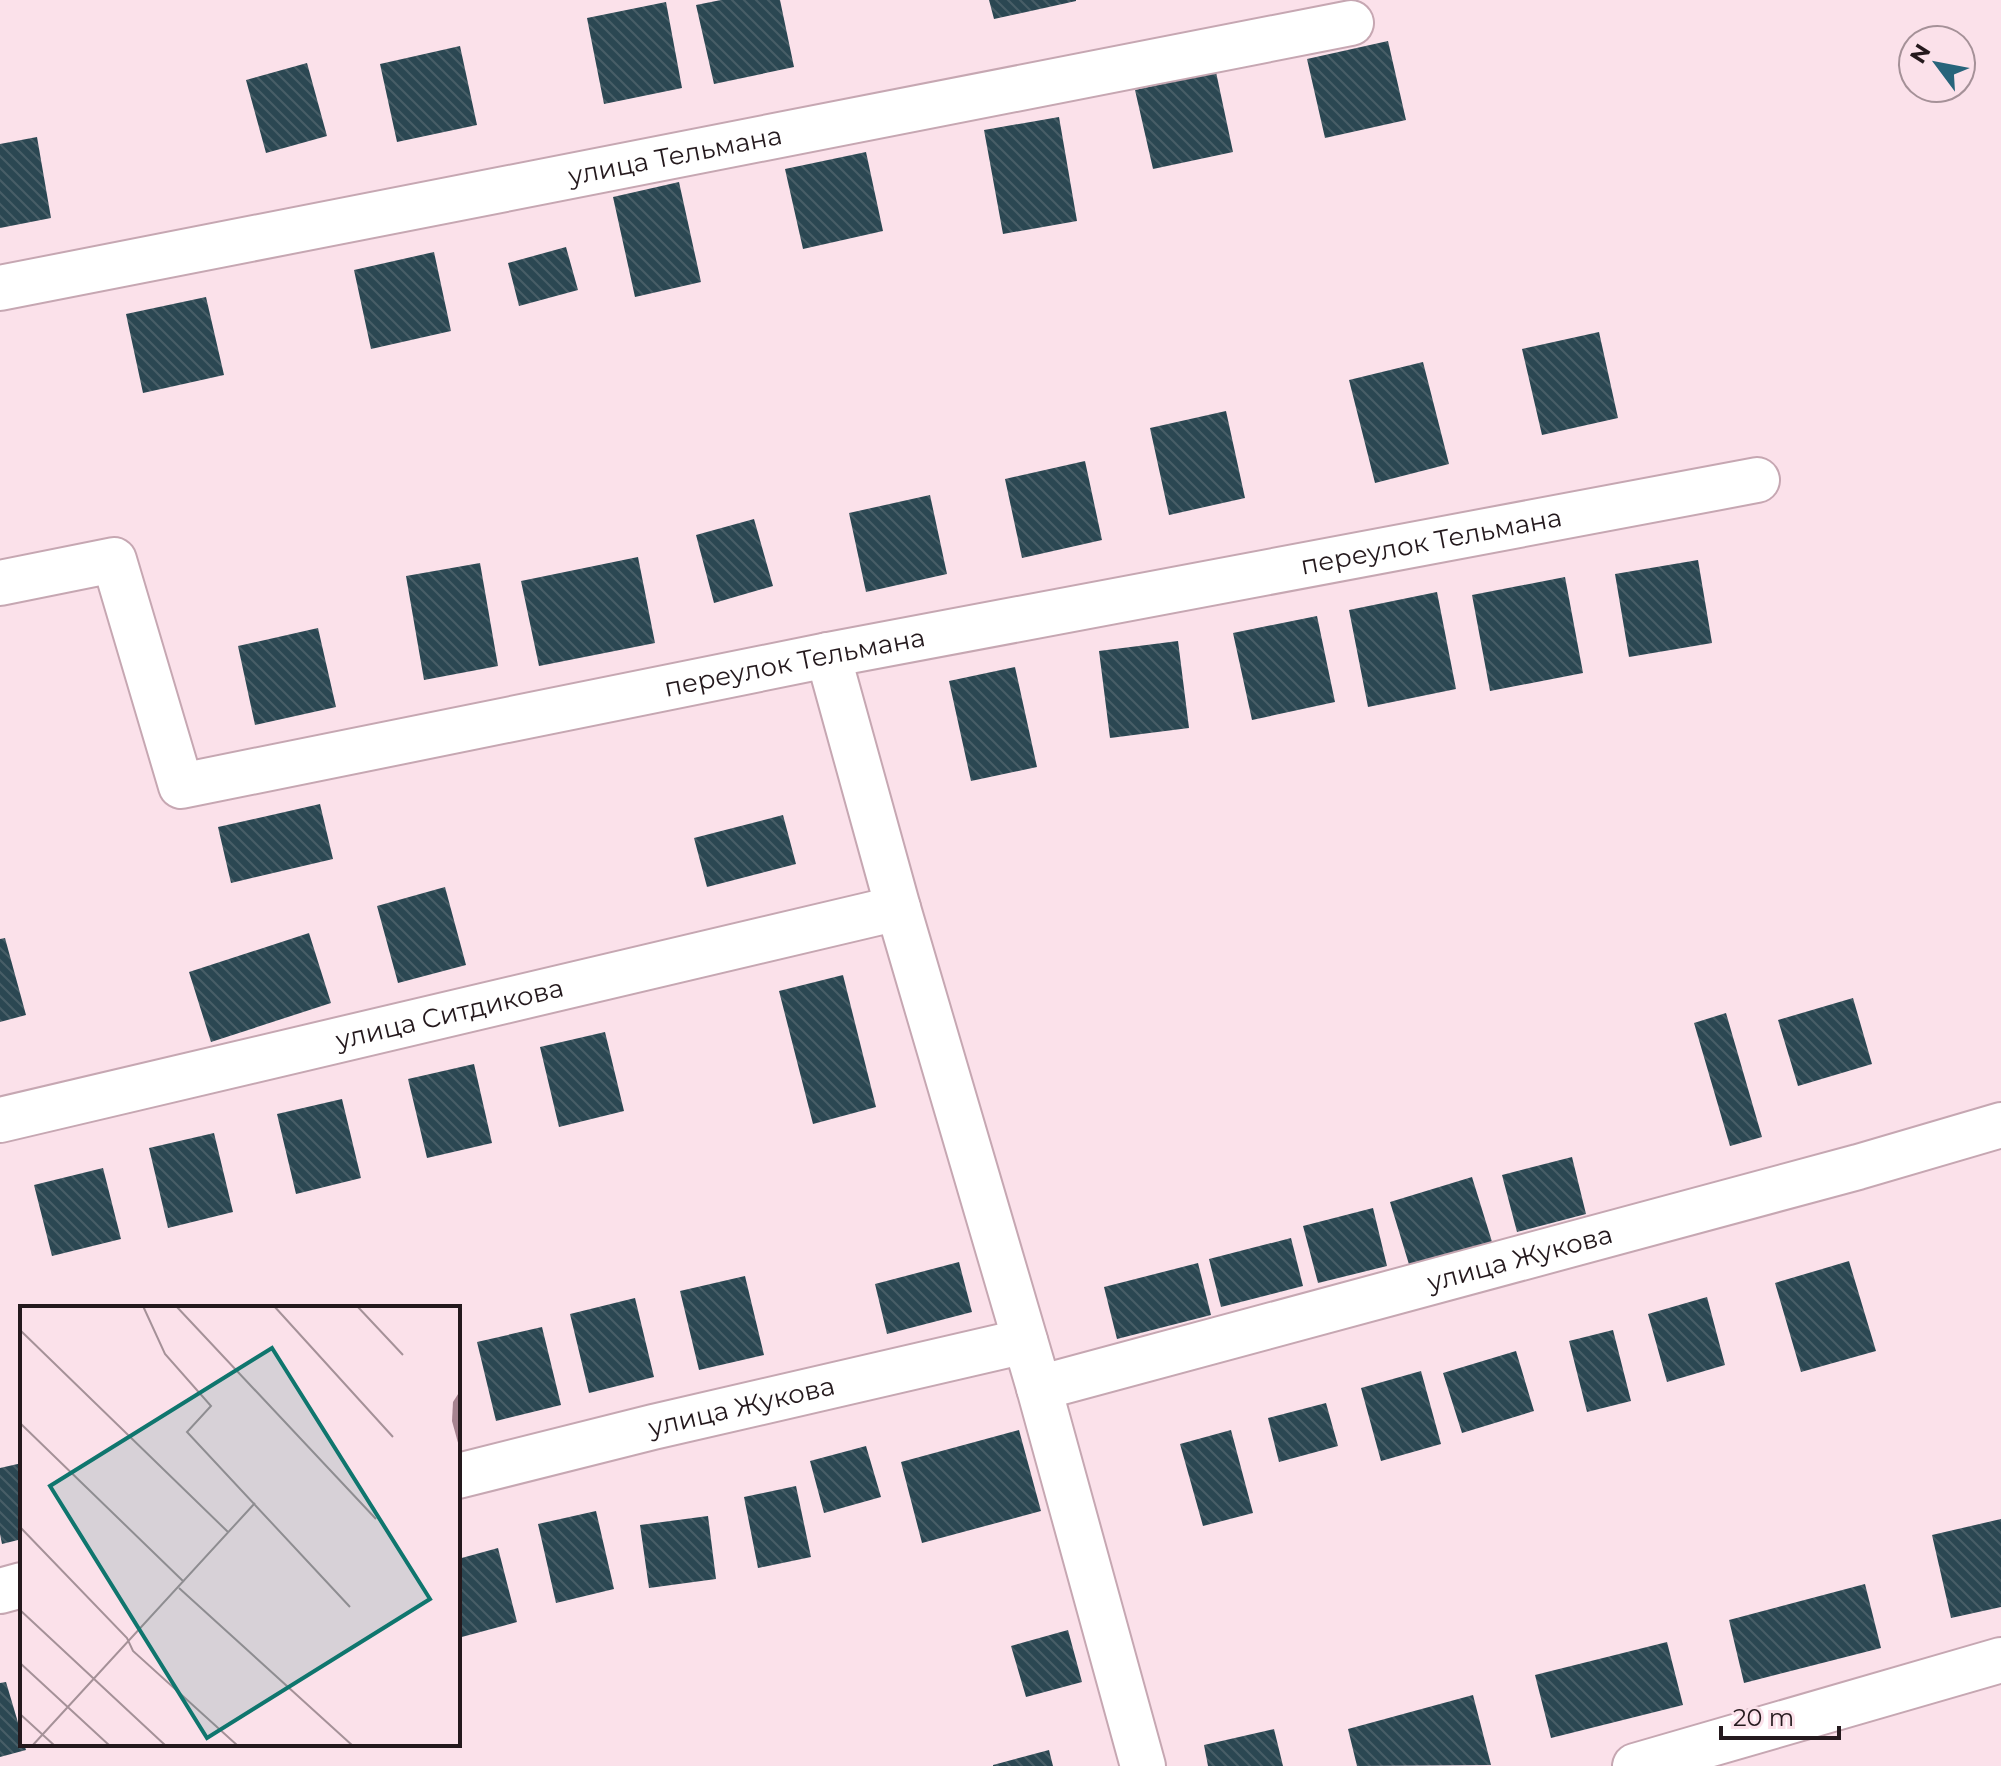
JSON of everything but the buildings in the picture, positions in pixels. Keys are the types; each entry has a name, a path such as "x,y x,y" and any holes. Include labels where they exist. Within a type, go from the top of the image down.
{"street":[{"name":"улица Тельмана","path":"0,288 1351,23"},
{"name":"переулок Тельмана","path":"0,583 114,560 181,786 828,655 1757,480"},
{"path":"828,655 898,908 1039,1388 1143,1766"},
{"name":"улица Ситдикова","path":"0,1120 898,908"},
{"name":"улица Жукова","path":"1039,1388 1858,1167 2001,1125"},
{"name":"улица Жукова","path":"460,1475 653,1427 1025,1341"},
{"path":"0,1591 20,1586"},
{"path":"1635,1766 2001,1660"}]}
